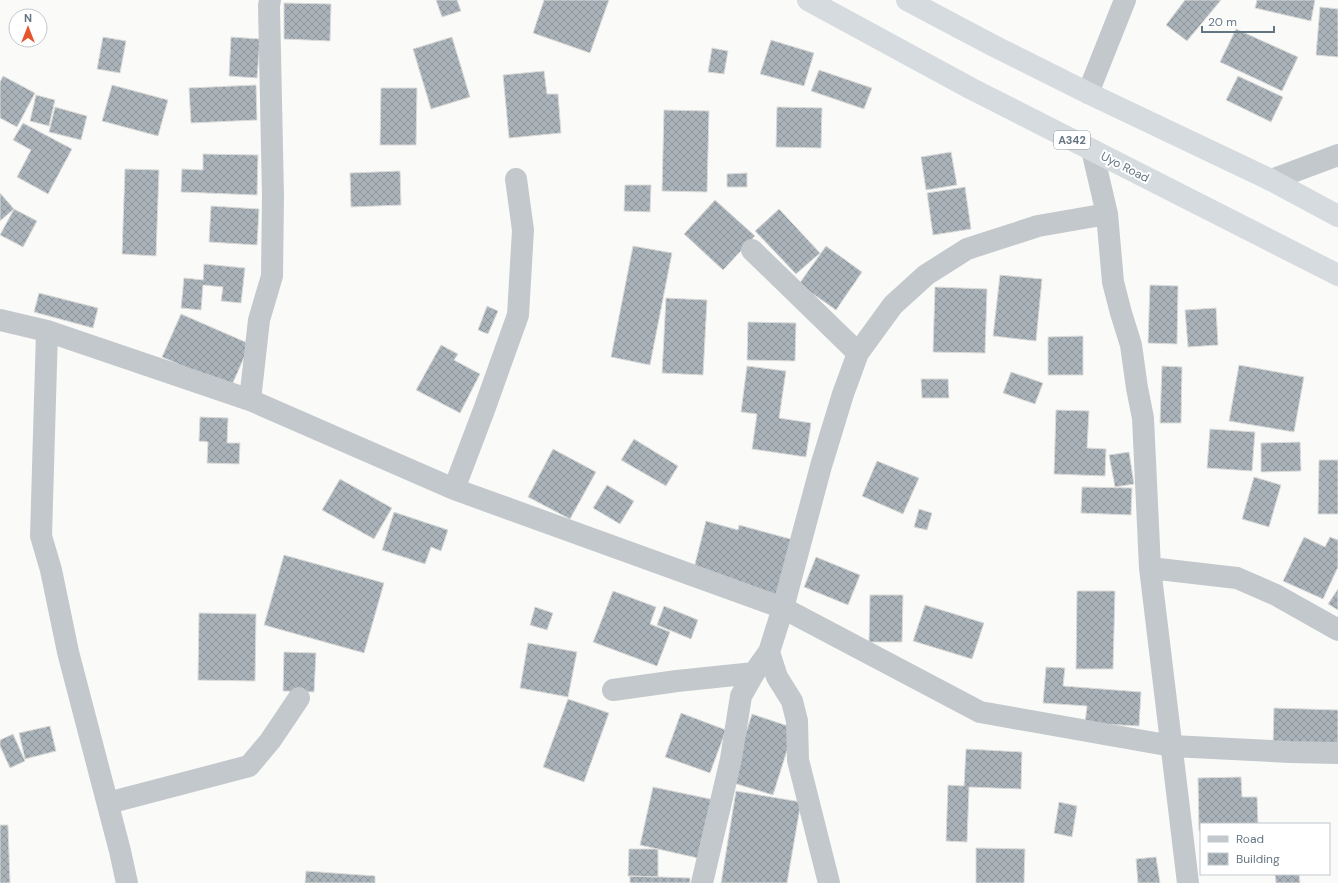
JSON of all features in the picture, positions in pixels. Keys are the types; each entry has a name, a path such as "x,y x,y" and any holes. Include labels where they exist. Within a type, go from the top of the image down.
{"highway":[{"name":"Uyo Road","path":"808,0 970,88 1338,275"},
{"path":"907,0 1088,93 1271,180 1338,216"}],"street":[{"path":"250,400 259,320 272,276 273,196 270,0"},
{"path":"1088,93 1125,0"},
{"path":"1092,150 1107,214 1113,282 1120,313 1131,345 1136,388 1143,418 1150,568 1188,883"},
{"path":"1271,180 1338,155"},
{"path":"454,489 518,315 523,230 516,179"},
{"path":"702,883 731,759 741,696 754,673 769,652 783,608 821,466 843,394 858,353 893,305 926,275 967,249 1038,226 1107,214"},
{"path":"752,250 858,353"},
{"path":"0,320 47,331 250,400 454,489 783,608 980,712 1172,746 1338,753"},
{"path":"47,331 41,536 51,570 68,652 108,803 127,883"},
{"path":"1150,568 1237,578 1276,595 1338,630"},
{"path":"769,652 776,677 792,701 797,721 798,760 829,883"},
{"path":"612,690 677,681 754,673"},
{"path":"108,803 249,766 270,741 299,698"}],"building":[{"path":"436,0 457,0 461,11 442,17"},
{"path":"544,0 609,0 590,53 533,33"},
{"path":"1185,0 1221,0 1187,41 1166,25"},
{"path":"1257,0 1315,0 1311,21 1255,8"},
{"path":"284,3 331,4 330,41 284,39"},
{"path":"1320,7 1338,9 1338,57 1316,55"},
{"path":"1236,29 1298,57 1282,91 1220,62"},
{"path":"103,37 126,41 120,73 97,69"},
{"path":"231,37 260,39 257,78 229,76"},
{"path":"452,37 470,97 431,109 413,49"},
{"path":"771,40 814,53 804,86 760,74"},
{"path":"712,48 728,51 724,74 708,72"},
{"path":"819,70 872,88 864,109 811,91"},
{"path":"544,71 547,94 558,94 561,133 509,138 503,75"},
{"path":"3,76 35,93 17,127 0,118 0,82"},
{"path":"1238,76 1283,97 1271,122 1226,100"},
{"path":"112,85 168,100 158,136 102,121"},
{"path":"256,85 257,120 191,123 189,88"},
{"path":"381,88 417,88 416,145 380,145"},
{"path":"36,95 55,100 49,126 30,121"},
{"path":"55,107 87,116 81,140 49,132"},
{"path":"777,107 822,108 821,148 776,147"},
{"path":"664,110 709,111 707,192 662,191"},
{"path":"23,123 72,149 48,194 17,177 31,150 13,140"},
{"path":"951,152 957,185 926,190 921,157"},
{"path":"203,154 258,155 257,195 181,192 182,169 203,170"},
{"path":"125,169 159,170 156,256 122,254"},
{"path":"400,171 401,205 351,207 350,173"},
{"path":"747,173 747,187 727,187 727,174"},
{"path":"625,185 651,185 650,212 624,211"},
{"path":"965,187 971,229 933,235 927,193"},
{"path":"0,193 14,209 0,221"},
{"path":"715,200 755,236 723,270 684,234"},
{"path":"211,206 259,209 257,245 209,242"},
{"path":"14,209 37,221 23,247 0,235"},
{"path":"779,209 820,253 796,274 755,231"},
{"path":"633,246 672,253 650,365 611,357"},
{"path":"826,246 862,272 836,310 799,284"},
{"path":"204,264 245,268 241,303 221,301 223,287 203,285 201,310 181,308 184,278 203,280"},
{"path":"1000,275 1042,279 1036,341 993,336"},
{"path":"1150,285 1178,286 1177,344 1148,343"},
{"path":"935,287 987,289 985,353 933,352"},
{"path":"39,293 98,308 93,328 34,312"},
{"path":"666,298 707,300 703,375 662,373"},
{"path":"487,306 498,311 488,334 478,330"},
{"path":"1216,308 1218,345 1188,347 1185,310"},
{"path":"181,314 250,344 231,387 162,357"},
{"path":"748,322 796,323 795,361 747,360"},
{"path":"1083,336 1083,375 1048,375 1048,337"},
{"path":"441,345 458,354 454,360 480,374 460,413 416,390"},
{"path":"1239,365 1304,377 1294,432 1229,421"},
{"path":"747,366 786,371 779,418 811,423 806,457 752,449 757,414 741,412"},
{"path":"1162,366 1182,367 1181,423 1160,423"},
{"path":"1011,372 1043,383 1035,404 1003,393"},
{"path":"921,379 948,379 949,398 922,398"},
{"path":"1056,410 1089,411 1087,448 1106,449 1105,476 1054,474"},
{"path":"200,417 228,418 227,443 240,443 239,464 207,463 208,442 199,441"},
{"path":"1210,429 1255,432 1252,471 1207,468"},
{"path":"634,439 678,466 666,486 621,460"},
{"path":"1300,442 1301,471 1261,472 1261,443"},
{"path":"553,449 596,472 570,519 528,497"},
{"path":"1129,452 1134,484 1115,487 1109,455"},
{"path":"1319,460 1338,460 1338,514 1318,514"},
{"path":"877,461 919,478 903,514 862,496"},
{"path":"1254,477 1281,485 1269,527 1242,519"},
{"path":"340,479 392,508 374,539 322,510"},
{"path":"607,485 634,501 620,524 593,508"},
{"path":"1082,487 1132,488 1131,515 1081,513"},
{"path":"919,509 932,513 927,530 914,527"},
{"path":"394,512 448,530 441,551 431,547 425,564 382,550"},
{"path":"706,521 738,530 739,525 794,540 779,597 694,568"},
{"path":"1304,537 1325,547 1330,537 1338,540 1338,567 1323,599 1283,581"},
{"path":"284,555 384,583 364,653 264,625"},
{"path":"816,557 860,575 848,605 804,587"},
{"path":"1338,589 1338,610 1328,604"},
{"path":"613,591 656,607 650,624 670,632 657,666 593,642"},
{"path":"1077,591 1115,591 1113,669 1076,669"},
{"path":"870,595 903,595 902,642 869,642"},
{"path":"925,605 984,623 972,659 913,641"},
{"path":"664,606 698,620 691,639 657,625"},
{"path":"535,607 553,613 547,630 530,625"},
{"path":"199,613 256,614 255,681 198,680"},
{"path":"528,643 577,652 568,697 520,688"},
{"path":"284,652 316,653 314,692 283,691"},
{"path":"1046,667 1065,668 1063,686 1141,692 1139,726 1085,723 1087,706 1043,703"},
{"path":"568,699 609,713 584,782 543,767"},
{"path":"1274,708 1338,710 1338,747 1273,745"},
{"path":"681,713 726,730 710,773 665,757"},
{"path":"752,714 794,728 773,795 730,782"},
{"path":"50,726 56,751 25,759 19,733"},
{"path":"13,734 25,761 10,768 0,746 0,740"},
{"path":"966,749 1022,752 1021,789 969,787 967,842 946,841 948,785 964,786"},
{"path":"1241,777 1242,797 1257,797 1258,823 1200,823 1199,831 1198,778"},
{"path":"653,787 715,800 702,859 640,845"},
{"path":"736,791 801,802 787,883 721,883"},
{"path":"1059,802 1077,806 1072,837 1054,833"},
{"path":"0,825 8,825 10,883 0,883"},
{"path":"976,848 1025,849 1024,883 976,883"},
{"path":"629,849 658,849 658,877 628,876"},
{"path":"1156,857 1160,883 1138,883 1136,859"},
{"path":"306,871 375,876 375,883 305,883"},
{"path":"1275,875 1299,875 1300,883 1276,883"},
{"path":"630,876 690,878 690,883 630,883"}]}
